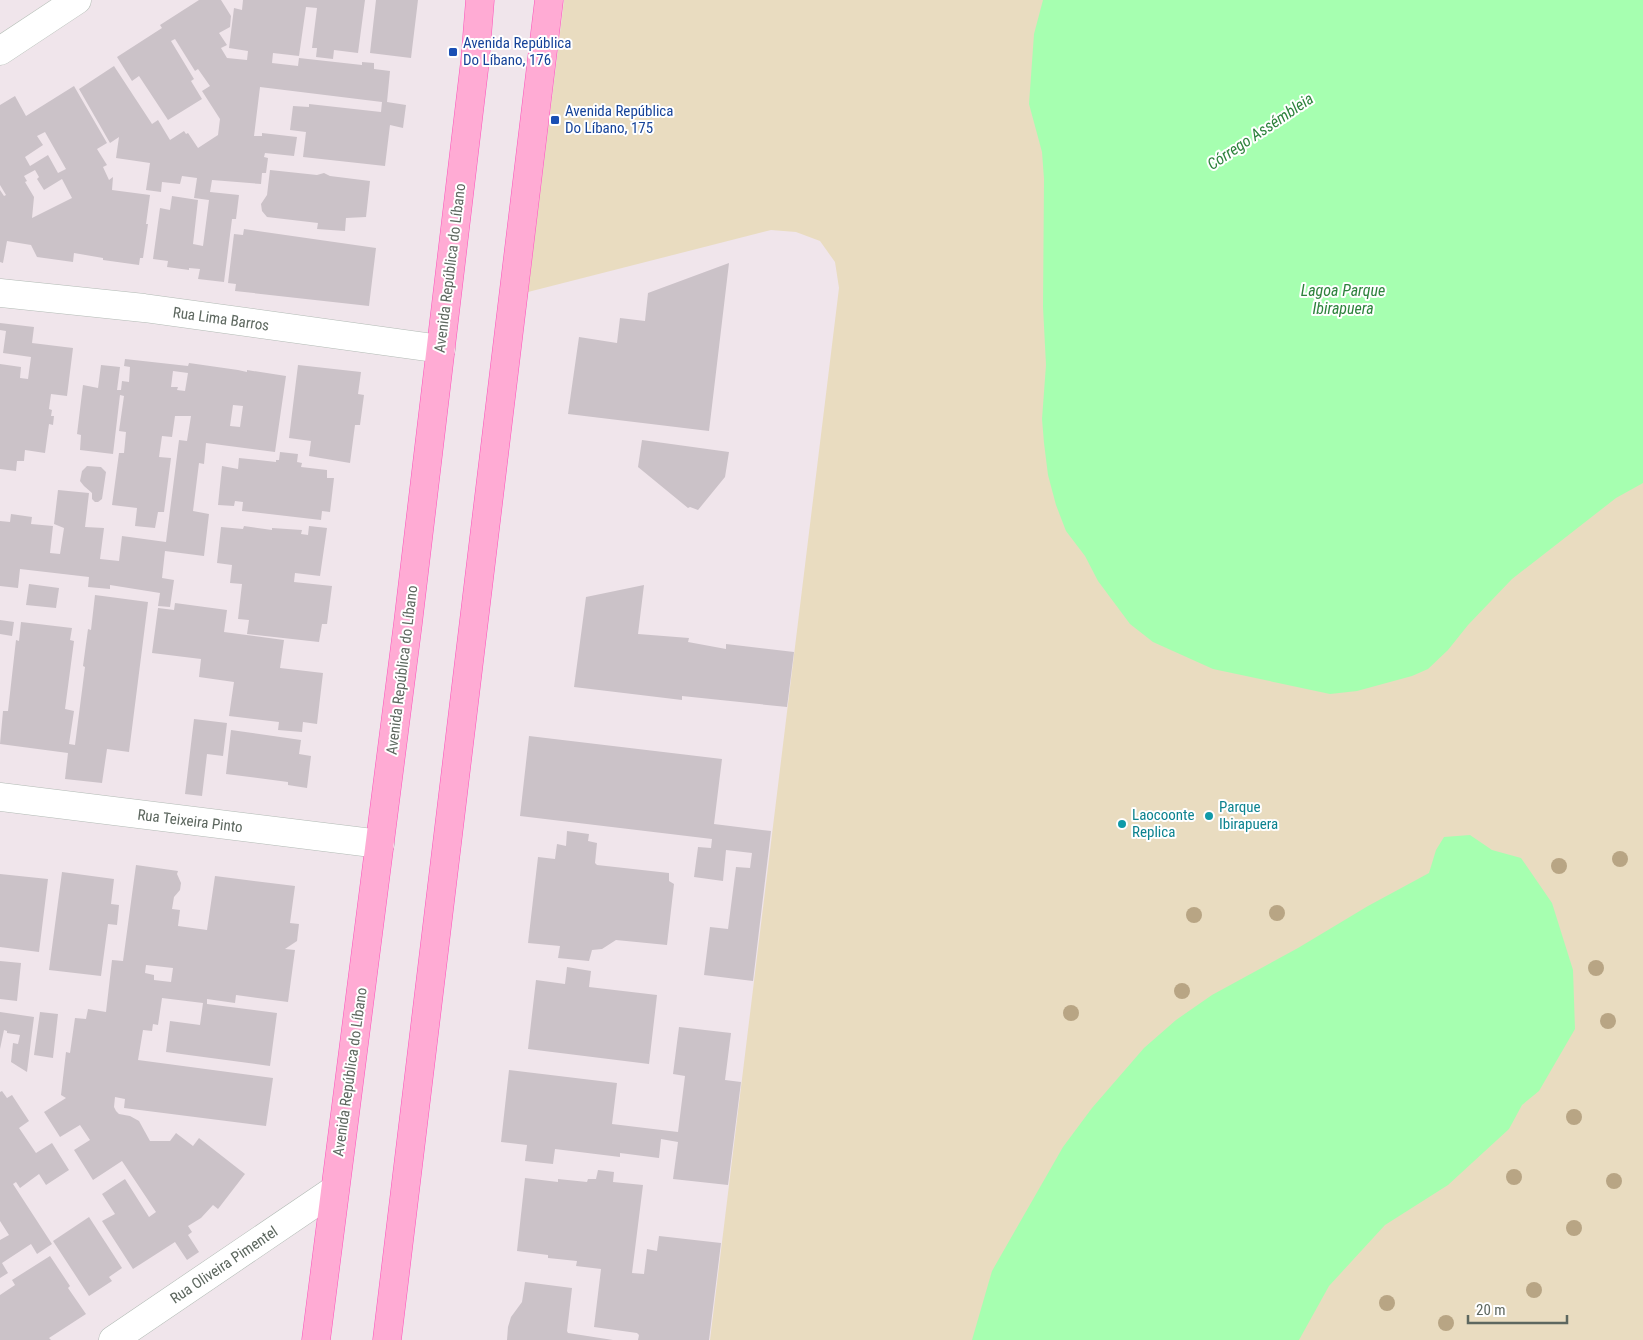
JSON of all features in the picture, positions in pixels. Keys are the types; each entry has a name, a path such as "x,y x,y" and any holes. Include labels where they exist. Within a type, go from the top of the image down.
{"main road":[{"name":"Avenida República do Líbano","path":"316,1340 441,349 475,61 480,0"},
{"path":"387,1340 549,0"}],"street":[{"path":"0,51 77,0"},
{"name":"Rua Lima Barros","path":"0,293 144,308 441,349"},
{"name":"Rua Teixeira Pinto","path":"0,797 380,844"},
{"name":"Rua Oliveira Pimentel","path":"113,1340 334,1190"}],"shaded area":[{"name":"Parque Ibirapuera","path":"564,0 1643,0 1643,1340 710,1340 839,288 835,262 820,241 796,232 771,230 528,292"}],"water":[{"name":"Lagoa Parque Ibirapuera","path":"1043,0 1643,0 1643,483 1616,498 1512,579 1468,625 1448,650 1428,669 1412,676 1357,691 1330,694 1213,669 1153,642 1130,624 1098,581 1085,556 1066,531 1056,505 1048,475 1042,419 1046,365 1043,307 1044,179 1042,152 1029,104 1034,34"},
{"path":"1470,835 1492,850 1521,858 1552,903 1573,970 1575,1029 1539,1091 1522,1105 1509,1129 1448,1185 1385,1225 1329,1286 1299,1340 972,1340 992,1271 1063,1147 1092,1108 1144,1048 1176,1020 1212,995 1429,873 1436,850 1444,837"}],"building":[{"path":"199,0 221,0 231,16 230,27 219,33 227,45 221,48 227,58 247,60 248,51 229,48 234,8 242,10 243,0 365,0 358,53 334,50 333,59 316,57 317,48 312,48 317,8 306,7 299,56 273,53 272,63 298,66 299,58 362,65 362,62 374,63 374,69 390,71 387,102 406,105 403,128 390,125 385,166 303,157 306,132 290,130 293,106 309,107 309,104 381,112 382,102 260,87 254,136 262,136 262,133 297,137 294,156 265,153 264,157 268,158 266,173 262,173 261,184 212,180 210,192 239,195 236,219 232,219 224,282 198,279 200,269 189,268 189,270 167,267 168,261 153,259 160,208 170,210 172,196 198,200 193,244 203,246 209,200 194,198 197,178 182,176 180,184 162,182 161,192 146,190 150,163 116,158 119,137 110,143 79,89 114,66 152,124 158,120 170,140 184,131 186,134 188,133 198,148 218,135 220,119 202,91 210,86 198,69 195,71 175,39 171,41 194,79 191,81 202,99 168,120 139,76 132,81 117,57 162,28 160,25"},
{"path":"376,0 418,0 411,58 370,53"},
{"path":"74,86 107,143 97,149 107,165 103,167 109,180 113,177 112,190 150,195 143,258 140,258 139,265 103,260 103,258 74,253 73,262 37,257 31,245 7,241 3,263 0,262 0,190 4,196 6,195 0,185 0,105 15,96 26,116","holes":["45,132 66,169 58,173 48,155 30,166 25,157 43,145 37,136","35,170 39,177 37,179 44,190 62,179 72,198 32,218 34,197 25,182 27,181 24,176"]},
{"path":"270,170 317,175 324,173 330,176 370,181 366,217 346,218 345,231 317,229 318,223 267,217 262,211 261,204 267,195"},
{"path":"244,229 376,248 369,306 235,291 236,284 228,283 234,234 243,235"},
{"path":"729,263 709,431 568,414 579,337 617,343 620,318 645,321 648,293"},
{"path":"0,323 34,327 32,343 73,348 67,396 51,394 49,409 52,410 51,416 54,416 53,425 49,424 45,453 25,450 24,461 17,461 16,471 0,469 0,364 21,367 20,378 28,379 31,357 3,353 6,331 0,330"},
{"path":"125,359 188,366 189,363 286,376 275,452 206,443 204,464 199,463 193,511 209,514 204,556 165,551 162,578 174,580 170,607 158,606 160,593 110,585 110,589 88,587 89,577 20,569 18,588 0,586 0,521 10,522 11,514 32,517 31,524 53,526 50,553 60,554 64,528 54,524 58,490 89,493 85,527 104,528 100,559 119,561 122,536 166,542 179,440 187,441 191,416 175,416 172,437 162,436 159,457 171,458 164,512 158,512 155,528 135,526 137,508 112,505 119,453 124,453 126,432 119,431 124,396 120,395 113,454 80,450 81,435 77,434 83,385 98,388 101,365 120,367 117,390 121,390 122,381 129,382 130,367 124,366","holes":["173,371 188,373 185,391 177,390 178,387 171,387","233,405 243,406 240,427 230,426"]},
{"path":"298,365 361,372 358,394 364,395 360,425 355,425 350,463 309,456 311,441 289,438"},
{"path":"642,440 729,452 725,477 698,510 688,508 638,467"},
{"path":"280,452 298,454 297,462 302,463 301,467 327,470 327,478 334,478 330,512 322,511 321,520 242,511 243,502 235,501 234,506 218,505 222,466 238,469 239,458 276,462 276,460 279,460"},
{"path":"87,466 101,467 106,472 102,499 98,502 92,499 92,493 80,481 82,471"},
{"path":"244,526 272,530 272,528 302,530 301,534 308,535 309,526 327,528 320,576 295,573 294,582 332,586 327,624 322,624 319,642 247,634 249,620 238,619 242,584 230,583 232,565 217,563 221,527 243,529"},
{"path":"29,584 59,588 56,608 26,605"},
{"path":"644,585 638,634 689,638 688,642 726,649 726,644 794,652 787,707 682,696 682,700 574,687 586,597"},
{"path":"95,595 148,602 129,752 107,749 102,783 65,779 68,753 0,744 3,711 8,711 16,640 19,641 21,622 72,628 70,640 74,641 65,709 74,711 69,744 75,745 85,667 83,666 88,629 91,630"},
{"path":"175,603 227,610 224,632 284,640 280,668 323,673 317,724 303,722 302,732 278,730 279,722 229,716 234,682 199,677 201,659 152,653 158,608 174,610"},
{"path":"0,620 14,622 12,636 0,634"},
{"path":"194,719 227,723 223,756 207,754 202,796 185,794"},
{"path":"231,730 301,740 299,754 311,756 307,788 288,785 288,782 226,774"},
{"path":"529,736 722,759 714,824 771,831 753,981 704,975 710,927 728,929 736,867 750,868 752,853 726,850 723,881 694,877 698,847 711,848 712,839 520,816"},
{"path":"567,831 589,834 588,841 597,843 595,863 597,865 669,873 669,881 674,884 667,945 616,940 602,949 592,950 589,961 558,958 560,946 528,943 538,857 555,859 557,844 566,846"},
{"path":"136,865 178,871 177,874 181,883 180,890 174,897 172,909 180,910 178,926 207,930 215,876 295,886 290,923 299,924 297,941 285,949 295,950 288,1002 236,995 235,1003 207,999 207,1004 277,1013 270,1066 166,1052 170,1021 200,1025 203,1003 162,998 158,1025 153,1024 152,1031 143,1030 138,1060 273,1078 266,1126 124,1108 125,1099 115,1097 114,1107 116,1111 119,1114 130,1116 139,1121 150,1141 170,1141 176,1133 193,1146 199,1138 245,1174 218,1209 213,1205 201,1218 188,1226 192,1232 188,1235 199,1252 187,1260 175,1242 133,1269 102,1221 115,1214 102,1194 125,1179 149,1217 156,1212 122,1161 93,1180 74,1150 90,1140 80,1125 60,1137 44,1112 66,1098 61,1095 66,1052 70,1053 75,1018 86,1019 88,1009 106,1012 112,960 123,961","holes":["146,965 173,968 171,982 154,980 154,975 145,973"]},
{"path":"62,872 114,879 111,904 119,905 117,925 108,924 101,976 49,970"},
{"path":"0,874 48,879 39,952 0,947"},
{"path":"0,961 21,963 17,1001 0,999"},
{"path":"567,967 591,971 589,987 657,995 649,1064 528,1049 536,980 565,984"},
{"path":"0,1012 34,1017 27,1072 11,1062 13,1043 18,1044 20,1035 7,1033 4,1030 0,1049"},
{"path":"40,1012 58,1014 53,1058 34,1055"},
{"path":"679,1027 731,1033 725,1080 741,1082 728,1185 673,1179 678,1142 661,1139 659,1158 620,1153 620,1157 555,1149 553,1164 525,1161 527,1145 501,1142 509,1070 617,1083 612,1124 678,1132 685,1076 673,1074"},
{"path":"2,1091 7,1098 12,1095 29,1121 19,1128 36,1153 52,1143 69,1170 46,1185 39,1174 20,1188 16,1182 13,1184 52,1244 37,1254 31,1244 2,1263 8,1273 0,1278 0,1240 9,1235 0,1221 0,1092"},
{"path":"598,1170 614,1172 613,1182 643,1185 632,1273 644,1274 647,1249 657,1251 659,1236 721,1243 709,1340 638,1340 639,1335 637,1333 594,1327 601,1269 576,1266 577,1261 548,1258 548,1255 517,1251 525,1178 558,1182 558,1179 587,1182 588,1179 596,1179"},
{"path":"89,1217 122,1268 109,1277 112,1281 89,1296 53,1241"},
{"path":"50,1256 70,1286 68,1288 86,1314 49,1338 51,1340 0,1340 0,1295 15,1285 12,1280"},
{"path":"525,1282 572,1288 568,1333 613,1340 507,1340 511,1317 522,1302"}],"place":[{"name":"Avenida República Do Líbano, 176","path":"453,52"},
{"name":"Avenida República Do Líbano, 175","path":"555,120"},
{"name":"Parque Ibirapuera","path":"1209,816"},
{"name":"Laocoonte Replica","path":"1122,824"}],"water label":[{"name":"Córrego Assémbleia","path":"1260,131"}]}
